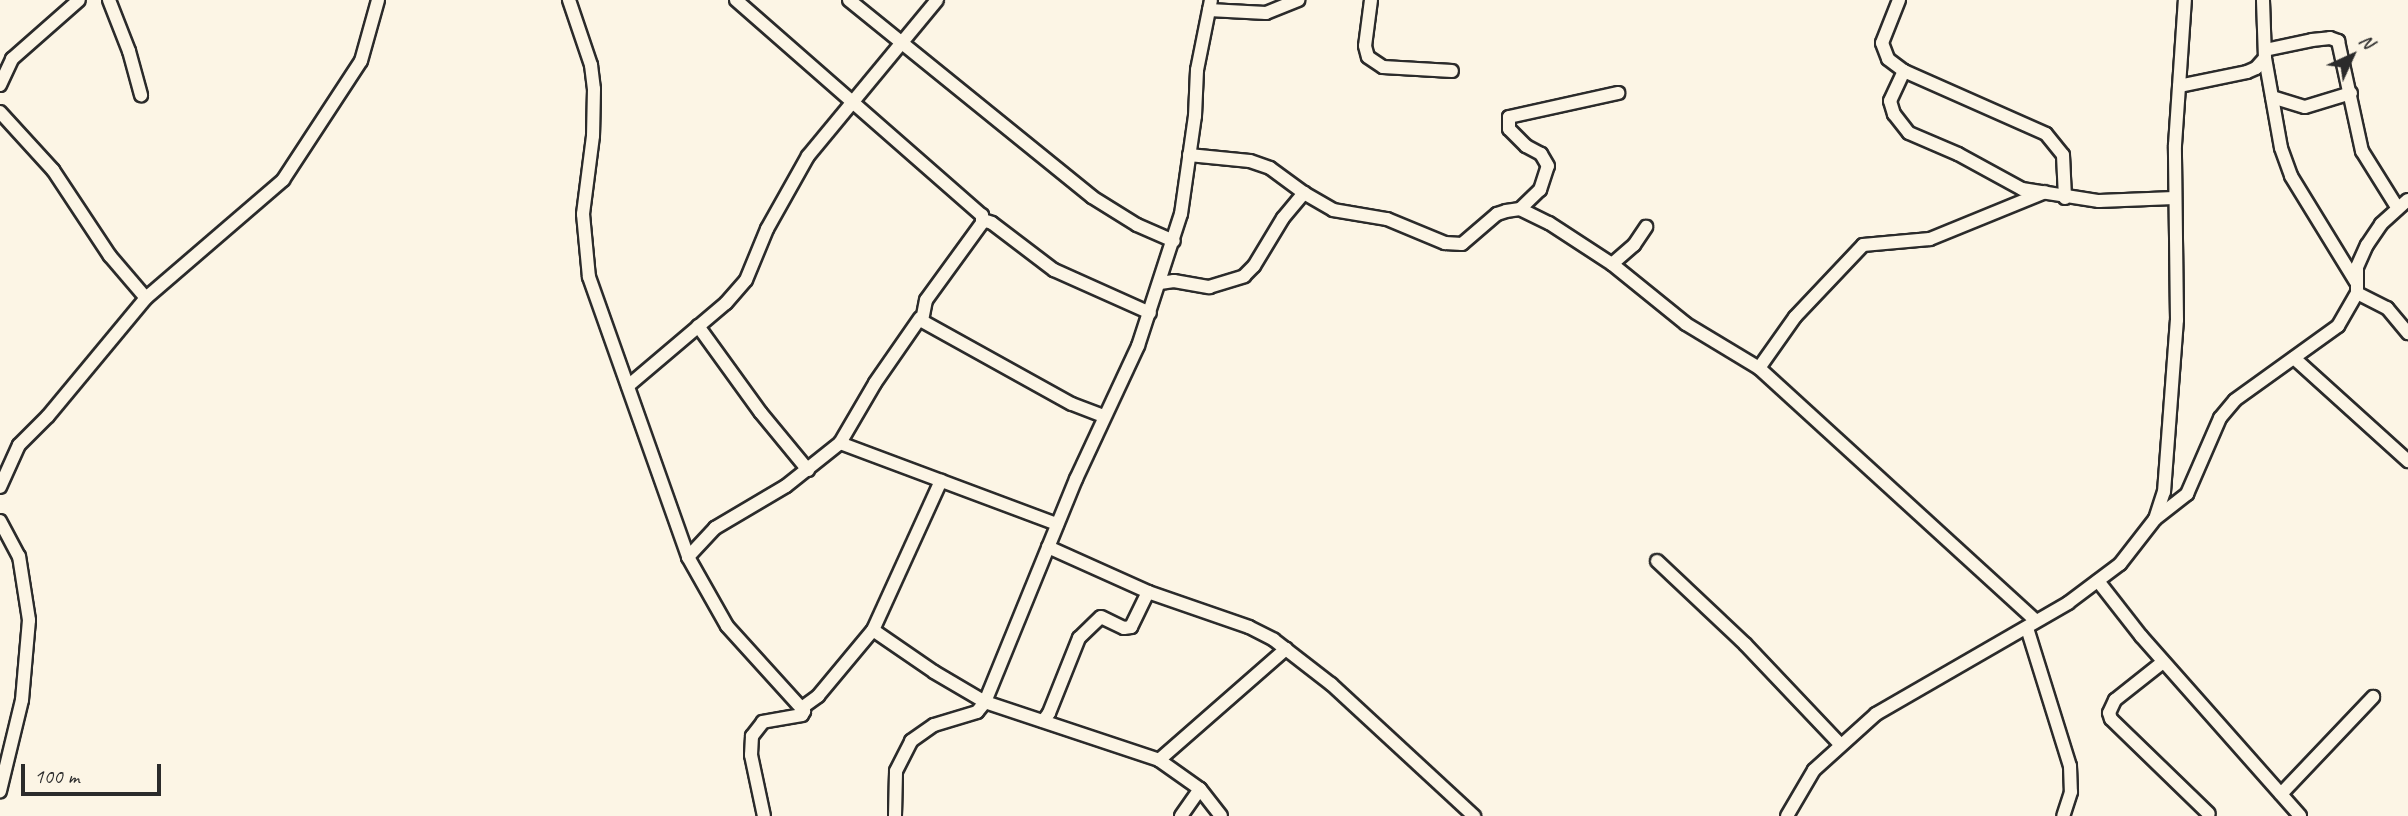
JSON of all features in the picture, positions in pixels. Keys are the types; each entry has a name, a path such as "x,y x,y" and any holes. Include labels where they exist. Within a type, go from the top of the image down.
{"street":[{"path":"0,85 12,59 79,0"},
{"path":"109,0 129,51 141,95"},
{"path":"0,488 19,444 48,416 146,298 283,180 361,61 378,0"},
{"path":"569,0 591,65 594,89 593,136 583,214 586,266 666,492 677,535 727,626 803,707"},
{"path":"736,0 979,210 983,220 992,223 1054,270 1150,313"},
{"path":"849,0 1092,197 1137,225 1174,241"},
{"path":"628,386 698,326 746,280 766,229 807,156 937,0"},
{"path":"895,816 896,771 911,741 934,725 977,712 985,702 1057,524 1104,416 1131,362 1174,241 1189,155 1197,69 1210,5 1266,13 1298,0"},
{"path":"1371,0 1365,46 1368,57 1383,67 1452,71"},
{"path":"1899,0 1885,33 1882,48 1888,60 1904,71 2046,134 2063,155 2065,198"},
{"path":"1787,816 1814,770 1840,744 1902,697 2032,624 2098,581 2132,551 2155,519 2164,492 2177,320 2174,198 2185,0"},
{"path":"2263,0 2265,54 2281,148 2291,176 2356,288 2387,308 2408,333"},
{"path":"2155,519 2187,494 2220,418 2235,400 2338,326 2356,288 2357,267 2367,245 2402,204 2362,151 2351,93 2335,38 2265,54 2247,72 2179,86"},
{"path":"1904,71 1890,101 1894,114 1909,133 1958,154 2022,189 2065,198 2099,201 2174,198"},
{"path":"1189,155 1250,161 1270,168 1304,194 1334,210 1387,219 1454,244 1473,238 1497,214 1520,209 1541,190 1548,166 1541,154 1527,146 1509,129 1509,117 1618,93"},
{"path":"2272,97 2305,107 2351,93"},
{"path":"0,112 53,170 110,256 146,298"},
{"path":"1759,368 1804,307 1863,245 1930,239 1962,229 2045,192"},
{"path":"1160,283 1174,281 1209,287 1244,276 1254,266 1283,218 1304,194"},
{"path":"1520,209 1572,236 1612,264 1686,324 1759,368 2032,624 2070,766 2071,792 2063,816"},
{"path":"688,557 715,528 808,470 840,443 875,383 920,318 926,300 983,220"},
{"path":"1612,264 1634,245 1646,227"},
{"path":"920,318 1072,404 1104,416"},
{"path":"698,326 761,413 808,470"},
{"path":"2294,358 2408,461"},
{"path":"840,443 1057,524"},
{"path":"764,816 751,755 751,736 763,722 802,715 803,707 818,696 873,630 942,481"},
{"path":"0,521 19,556 29,620 22,700 0,791"},
{"path":"1048,547 1148,592 1249,627 1286,649 1331,684 1475,816"},
{"path":"1657,562 1745,644 1840,744"},
{"path":"2098,581 2115,606 2163,662 2300,816"},
{"path":"1043,721 1049,713 1079,638 1101,617 1124,628 1131,627 1148,592"},
{"path":"873,630 934,672 985,702 1159,760 1200,789 1221,816"},
{"path":"1159,760 1286,649"},
{"path":"2163,662 2115,700 2109,713 2111,719 2208,814"},
{"path":"2281,794 2373,697"},
{"path":"1181,816 1200,789"}]}
